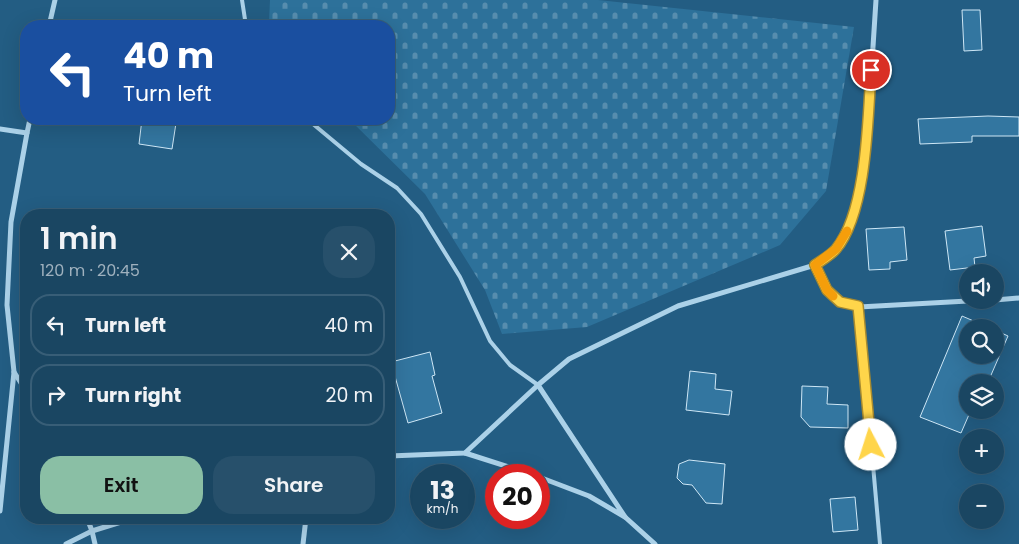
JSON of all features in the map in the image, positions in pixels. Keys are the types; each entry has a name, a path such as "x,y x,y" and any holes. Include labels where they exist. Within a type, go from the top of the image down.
{"street":[{"path":"50,20 55,0"},
{"path":"465,453 538,384 569,359 678,306 815,265 836,249 849,229 860,191 867,140 876,0"},
{"path":"0,511 14,372 7,305 11,222 29,125"},
{"path":"0,129 27,133"},
{"path":"815,265 827,290 840,302 858,306 959,301"},
{"path":"1004,299 1019,298"},
{"path":"14,372 20,382"},
{"path":"538,384 625,517"},
{"path":"395,456 465,453 500,464"},
{"path":"550,480 589,496 625,517 655,544"},
{"path":"89,524 95,544"},
{"path":"66,544 92,531 115,524"},
{"path":"303,544 305,524"}],"lane":[{"path":"242,0 245,20"},
{"path":"314,125 361,164 397,188 421,214 460,277 490,341 510,365 538,384"},
{"path":"858,306 880,544"}],"green space":[{"path":"270,0 598,0 854,27 826,191 780,245 587,327 502,334 485,290 425,194 355,125 395,125 395,20 269,20"}],"building":[{"path":"962,10 980,10 982,50 964,51"},
{"path":"988,116 1019,117 1019,136 972,136 972,142 920,144 918,119"},
{"path":"141,125 176,125 172,149 139,144"},
{"path":"982,226 986,256 974,258 975,264 959,264 959,269 950,270 945,231"},
{"path":"904,227 907,260 890,262 890,269 869,270 866,229"},
{"path":"959,323 959,364 996,364 991,374 959,374 959,419 967,419 963,429 959,429 959,432 920,417"},
{"path":"1004,334 1008,336 1004,345"},
{"path":"430,352 435,375 432,376 442,413 408,423 395,376 395,361"},
{"path":"690,371 716,374 715,389 732,391 729,415 686,410"},
{"path":"802,386 828,387 827,404 848,405 848,428 810,427 801,417"},
{"path":"689,460 725,464 722,504 706,503 692,485 683,484 677,478 679,464"},
{"path":"855,497 858,530 833,532 830,499"}],"slow traffic":[{"path":"833,296 827,290 815,265 836,249 847,231"}],"route":[{"path":"871,70 867,140 860,191 849,229 836,249 815,265 827,290 840,302 858,306 871,445"}]}
